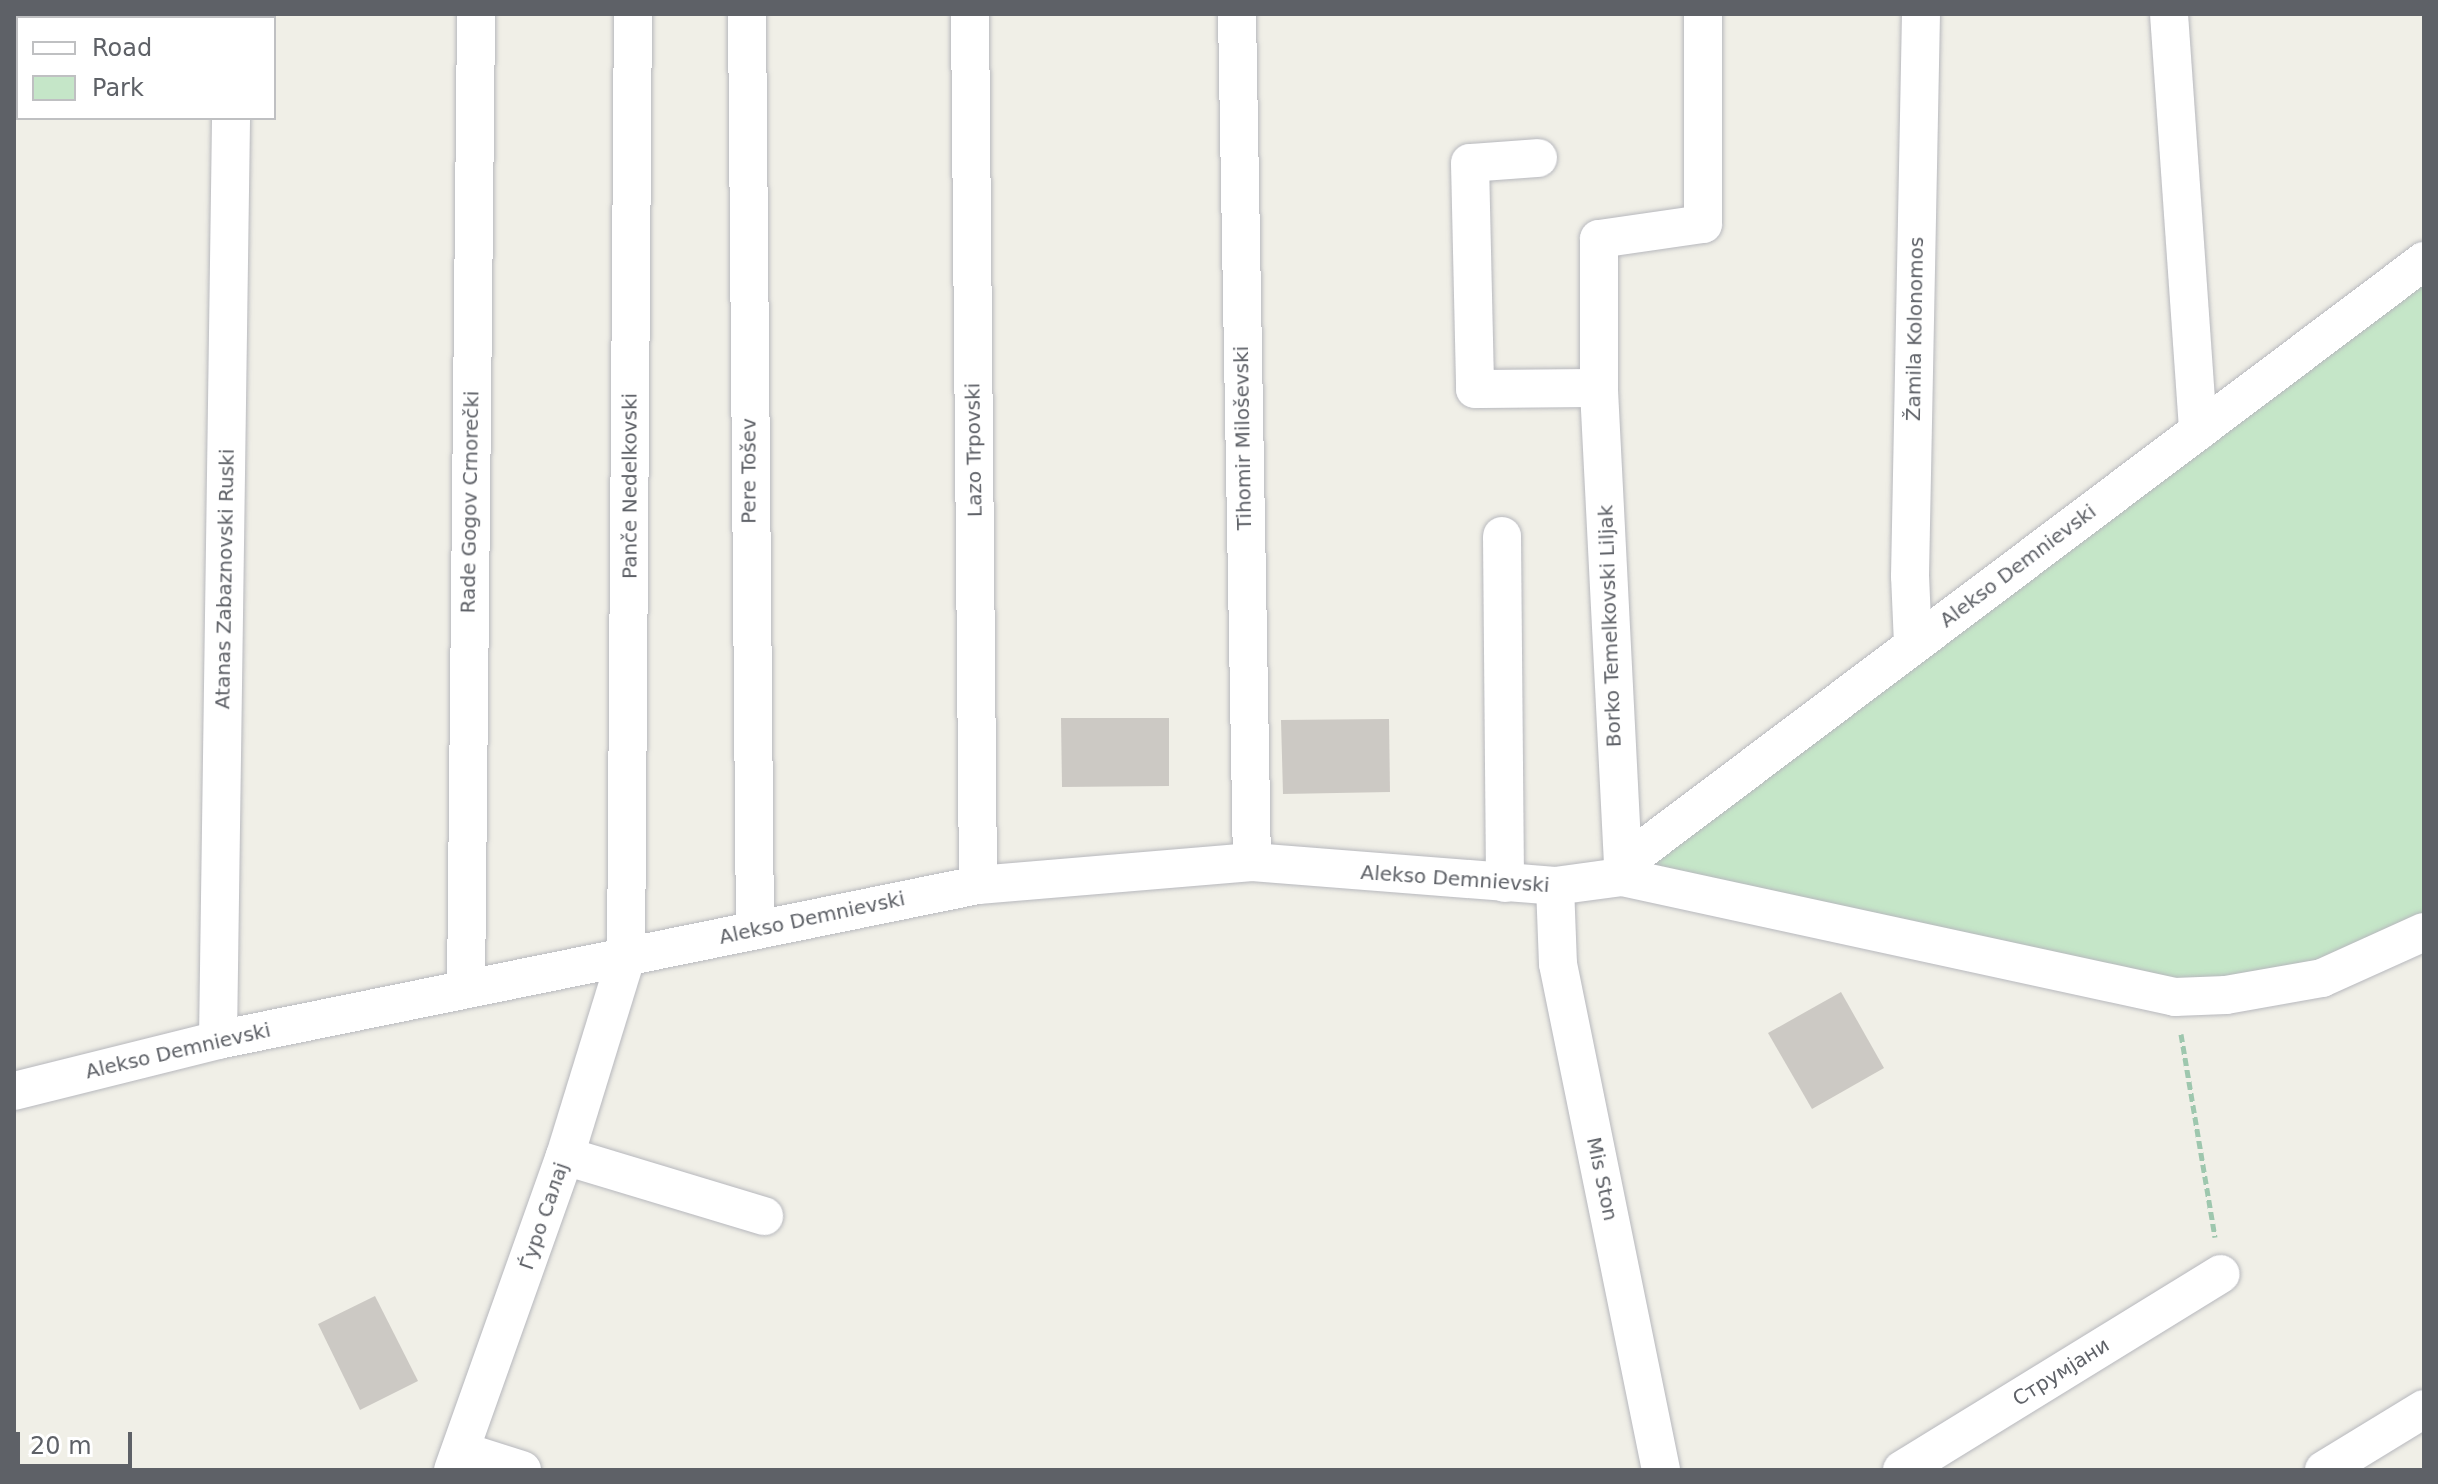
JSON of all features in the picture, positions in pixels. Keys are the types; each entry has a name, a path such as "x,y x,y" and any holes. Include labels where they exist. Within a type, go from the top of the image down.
{"street":[{"name":"Rade Gogov Crnorečki","path":"466,989 476,14"},
{"name":"Panče Nedelkovski","path":"626,958 633,14"},
{"name":"Pere Tošev","path":"747,14 755,929"},
{"name":"Lazo Trpovski","path":"970,14 978,885"},
{"name":"Tihomir Miloševski","path":"1237,14 1252,862"},
{"name":"Borko Temelkovski Liljak","path":"1623,871 1599,388 1599,239 1703,224 1703,14"},
{"name":"Žamila Kolonomos","path":"1913,644 1910,576 1921,14"},
{"path":"2169,14 2198,431"},
{"name":"Atanas Zabaznovski Ruski","path":"218,1040 231,120"},
{"path":"1538,158 1470,163 1475,389 1599,388"},
{"name":"Alekso Demnievski","path":"1623,871 1913,644 2424,261"},
{"path":"1502,536 1505,883"},
{"name":"Alekso Demnievski","path":"14,1091 218,1040 978,885 1252,862 1555,886 1623,871 2175,997 2226,995 2322,978 2424,932"},
{"name":"Mis Ston","path":"1555,886 1558,964 1661,1470"},
{"name":"Ѓуро Салај","path":"458,1461 565,1156 626,958"},
{"path":"565,1156 764,1216"},
{"name":"Струмјани","path":"1902,1470 2221,1274"},
{"path":"2324,1470 2424,1409"},
{"path":"458,1461 522,1470"}],"path":[{"path":"2175,997 2221,1274"}],"green space":[{"path":"2424,261 2424,932 2226,995 1623,864"}],"building":[{"path":"1061,718 1169,718 1169,786 1062,787"},
{"path":"1389,719 1390,792 1283,794 1281,720"},
{"path":"1841,992 1884,1068 1812,1109 1768,1033"},
{"path":"375,1296 418,1381 360,1410 318,1324"}]}
